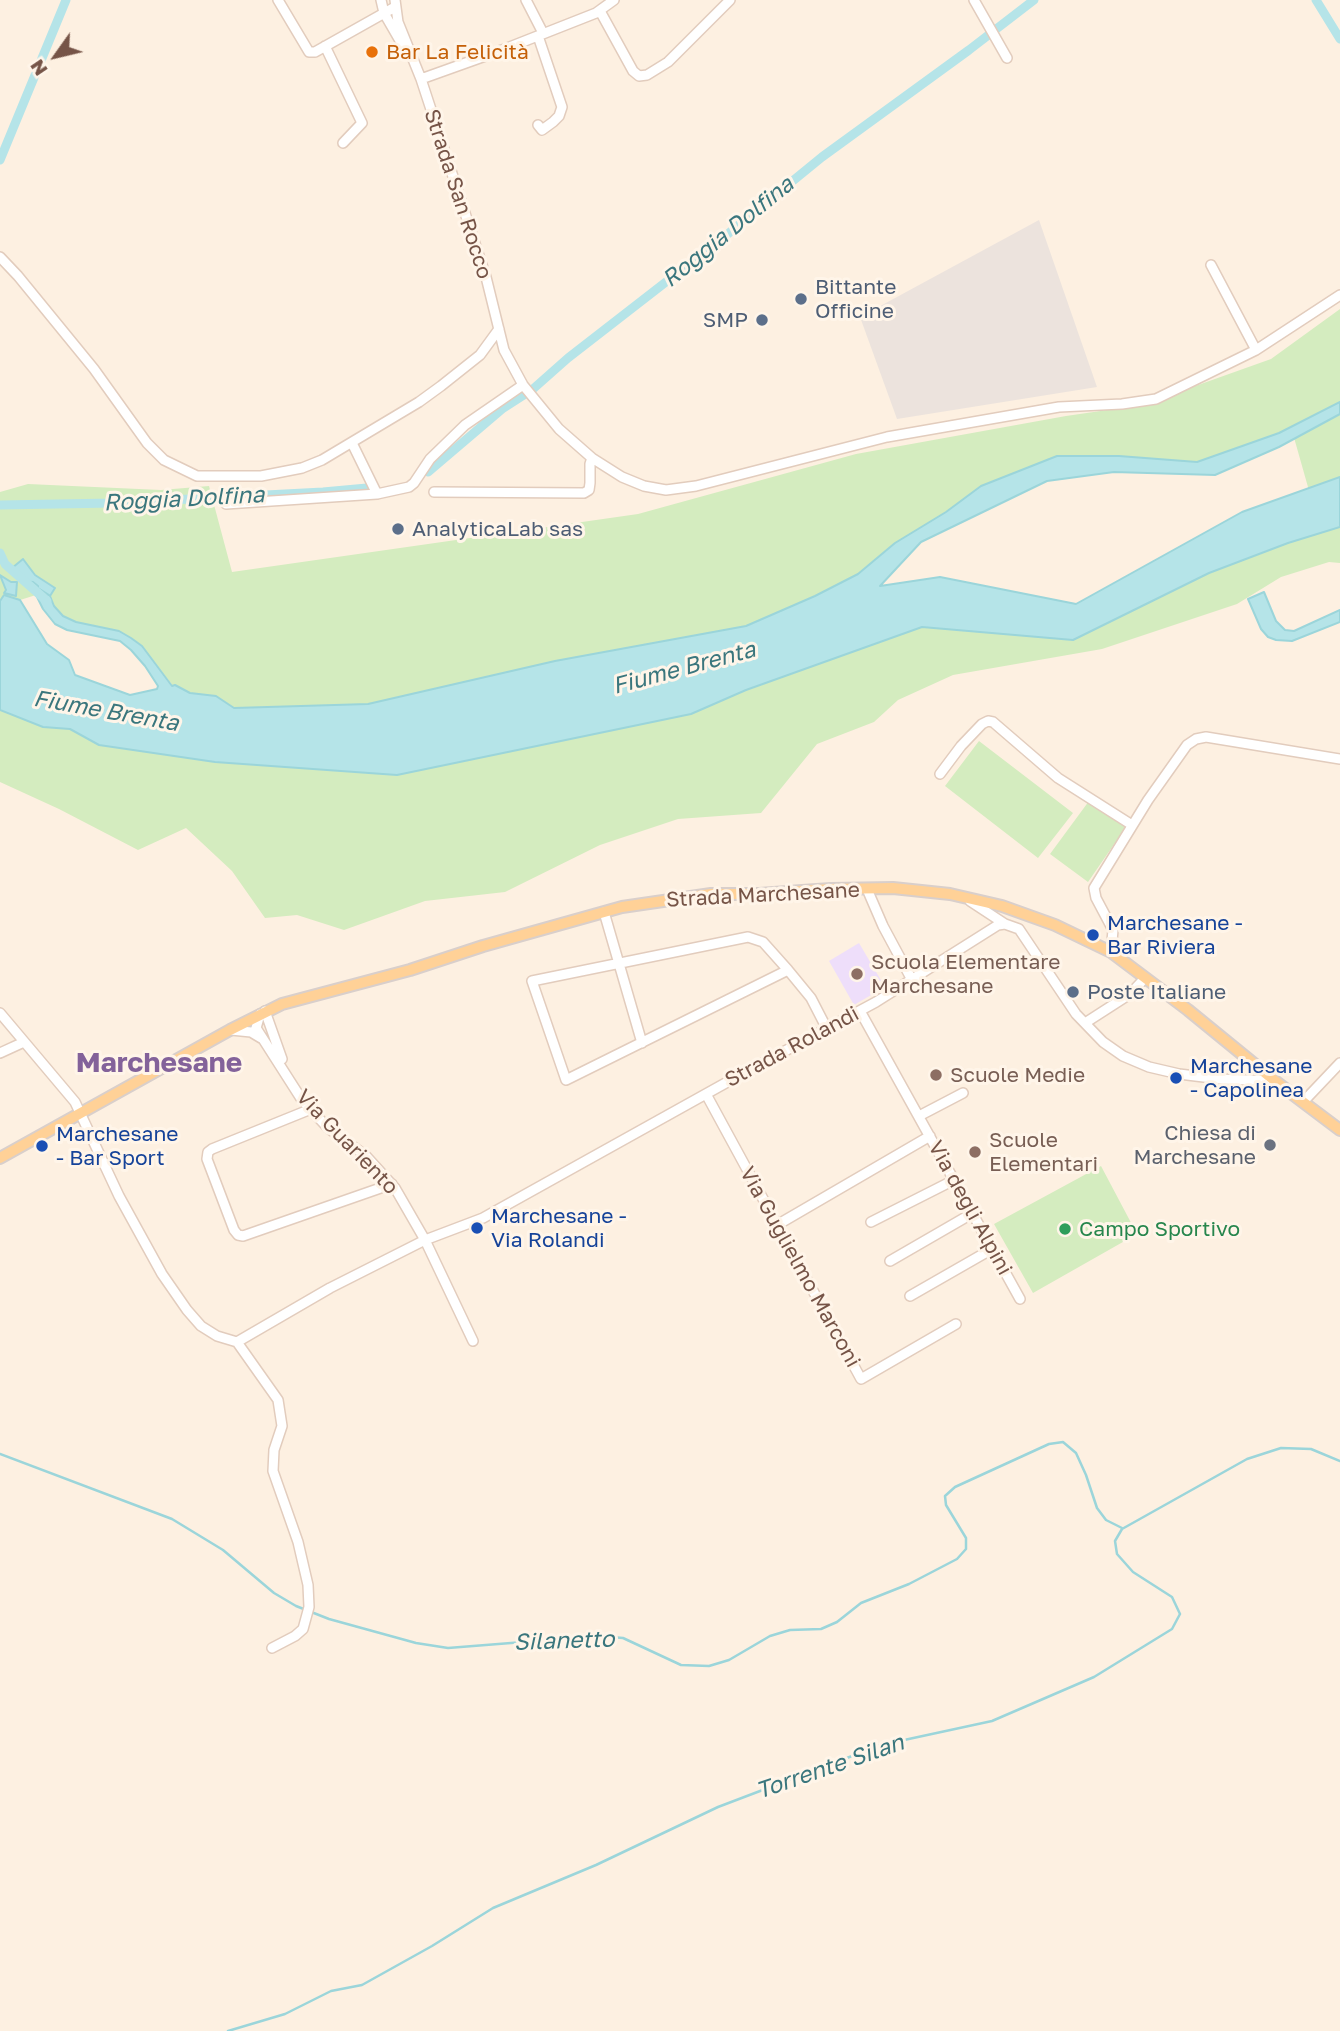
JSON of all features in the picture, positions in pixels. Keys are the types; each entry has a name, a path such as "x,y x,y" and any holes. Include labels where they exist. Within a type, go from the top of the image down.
{"main road":[{"name":"Strada Marchesane","path":"0,1158 230,1030 282,1004 410,970 604,912 664,900 711,894 893,888 950,894 1002,906 1055,925 1111,952 1340,1130"}],"street":[{"path":"278,0 309,52 315,52 395,4"},
{"name":"Strada San Rocco","path":"381,0 384,13 422,79 486,277 503,344 525,387 559,429 592,458 622,477 644,486 666,490 696,486 887,437 1059,407 1122,404 1156,399 1256,350 1340,295"},
{"path":"526,0 540,35 562,107 553,122 542,130 538,125"},
{"path":"422,79 600,11 614,0"},
{"path":"600,11 633,71 639,76 654,73 668,62 730,0"},
{"path":"974,0 1007,58"},
{"name":"Strada San Rocco","path":"395,4 398,22 413,61"},
{"path":"325,46 362,123 343,143"},
{"path":"0,257 94,369 147,443 164,460 197,477 261,476 302,468 322,460 419,402 480,355 503,344"},
{"path":"1211,265 1256,350"},
{"path":"480,355 499,329"},
{"path":"226,504 377,494 409,487 430,459 464,425 525,387"},
{"path":"352,443 377,494"},
{"path":"435,492 584,493 589,490 592,458"},
{"path":"940,774 982,724 993,722 1058,778 1132,825"},
{"path":"1111,952 1113,930 1096,898 1094,888 1132,825 1187,745 1206,737 1340,758"},
{"path":"867,889 912,980"},
{"path":"966,898 1005,924 1019,929 1076,1014 1104,1042 1123,1056 1149,1068 1220,1079 1275,1081"},
{"path":"604,912 642,1043"},
{"name":"Strada Rolandi","path":"237,1342 330,1288 425,1240 483,1218 860,1011 998,925 1005,924"},
{"path":"788,970 566,1080 532,981 748,937 763,942 788,970 811,999 827,1029"},
{"path":"1085,1023 1130,994 1145,978"},
{"name":"Via degli Alpini","path":"860,1011 1020,1299"},
{"path":"0,1013 70,1094 119,1196 162,1274 187,1310 201,1326 217,1336 237,1342 278,1401 282,1426 274,1450 273,1471 298,1542 308,1585 308,1611 303,1629 272,1648"},
{"name":"Via Guariento","path":"263,1013 256,1028 289,1080 328,1128 366,1156 392,1184 425,1240"},
{"name":"Via Guariento","path":"263,1013 289,1080"},
{"path":"230,1030 251,1032 265,1041"},
{"path":"0,1053 24,1042"},
{"path":"1303,1102 1340,1062"},
{"name":"Via degli Alpini","path":"919,1116 963,1093"},
{"name":"Via Guglielmo Marconi","path":"706,1094 861,1379 956,1324"},
{"path":"311,1109 208,1152 207,1159 238,1235 243,1236 392,1184"},
{"path":"777,1225 930,1136"},
{"path":"871,1222 954,1180"},
{"path":"890,1261 972,1213"},
{"path":"425,1240 473,1341"},
{"path":"911,1296 992,1249"}],"shaded area":[{"path":"1039,220 1097,387 897,419 860,317"},
{"name":"Scuola Elementare Marchesane","path":"859,943 885,987 854,1005 829,961"}],"green space":[{"path":"1340,309 1340,563 1329,562 1281,577 1237,604 1102,649 953,675 898,700 874,722 817,744 761,813 678,819 600,845 505,892 425,901 344,930 297,915 265,918 232,871 186,828 138,850 0,782 0,710 43,727 70,729 99,745 215,762 397,775 691,714 746,690 922,627 1073,640 1209,573 1321,533 1291,427 1197,462 1119,456 1057,456 981,486 946,512 895,543 858,574 746,626 555,661 368,704 233,708 216,696 190,693 173,686 142,646 119,631 76,622 63,616 50,596 36,595 20,600 4,595 0,601 0,492 28,484 161,490 209,486 232,572 638,514 856,454 1142,405 1271,359"},
{"path":"979,741 1073,813 1038,858 945,786"},
{"path":"1089,801 1126,827 1088,882 1050,854"},
{"name":"Campo Sportivo","path":"1101,1166 1137,1234 1033,1293 994,1224"}],"water":[{"name":"Fiume Brenta","path":"1340,402 1340,414 1279,447 1215,475 1114,472 1047,481 921,542 880,586 940,577 1076,604 1242,512 1340,477 1340,527 1288,543 1209,573 1073,640 922,627 746,690 691,714 397,775 215,762 99,745 70,729 43,727 0,710 0,601 4,595 20,600 47,644 69,660 75,675 130,695 157,689 158,686 145,666 120,641 67,630 55,624 36,595 49,595 33,582 21,581 12,568 23,559 35,575 55,588 50,596 63,616 76,622 119,631 131,638 142,646 172,686 190,693 216,696 234,708 368,704 555,661 746,626 858,574 895,543 946,512 981,486 1057,456 1119,456 1197,462 1279,433"},
{"path":"0,575 11,582 17,582 16,596 4,593 6,590"},
{"path":"1264,592 1276,621 1285,630 1294,631 1340,610 1340,622 1292,641 1268,637 1261,629 1248,599"}],"waterway":[{"path":"0,160 66,0"},
{"name":"Roggia Dolfina","path":"428,472 502,409 533,389 568,358 822,157 1034,0"},
{"path":"1316,0 1340,39"},
{"name":"Roggia Dolfina","path":"0,505 114,503 367,488"},
{"path":"0,553 5,564 47,601"},
{"name":"Silanetto","path":"0,1454 172,1519 223,1550 274,1593 296,1606 329,1619 416,1643 448,1648 599,1636 623,1638 681,1665 709,1666 729,1660 770,1636 790,1630 821,1629 837,1622 861,1603 909,1584 957,1559 966,1549 966,1538 946,1505 945,1496 955,1487 1049,1444 1063,1442 1076,1453 1097,1508 1106,1520 1122,1528"},
{"name":"Torrente Silan","path":"228,2031 285,2014 331,1991 362,1985 493,1908 596,1865 718,1807 881,1745 992,1721 1094,1677 1172,1629 1180,1614 1172,1597 1133,1572 1117,1554 1115,1541 1122,1529 1247,1459 1281,1448 1311,1449 1340,1461"}],"place":[{"name":"Bar La Felicità","path":"372,52"},
{"name":"Bittante Officine","path":"801,299"},
{"name":"SMP","path":"762,320"},
{"name":"AnalyticaLab sas","path":"398,529"},
{"name":"Marchesane - Bar Riviera","path":"1093,935"},
{"name":"Scuola Elementare Marchesane","path":"857,974"},
{"name":"Poste Italiane","path":"1073,992"},
{"name":"Scuole Medie","path":"936,1075"},
{"name":"Marchesane - Capolinea","path":"1176,1078"},
{"name":"Chiesa di Marchesane","path":"1270,1145"},
{"name":"Marchesane - Bar Sport","path":"42,1146"},
{"name":"Scuole Elementari","path":"975,1152"},
{"name":"Marchesane - Via Rolandi","path":"477,1228"},
{"name":"Campo Sportivo","path":"1065,1229"}],"district":[{"name":"Marchesane","path":"159,1063"}]}
